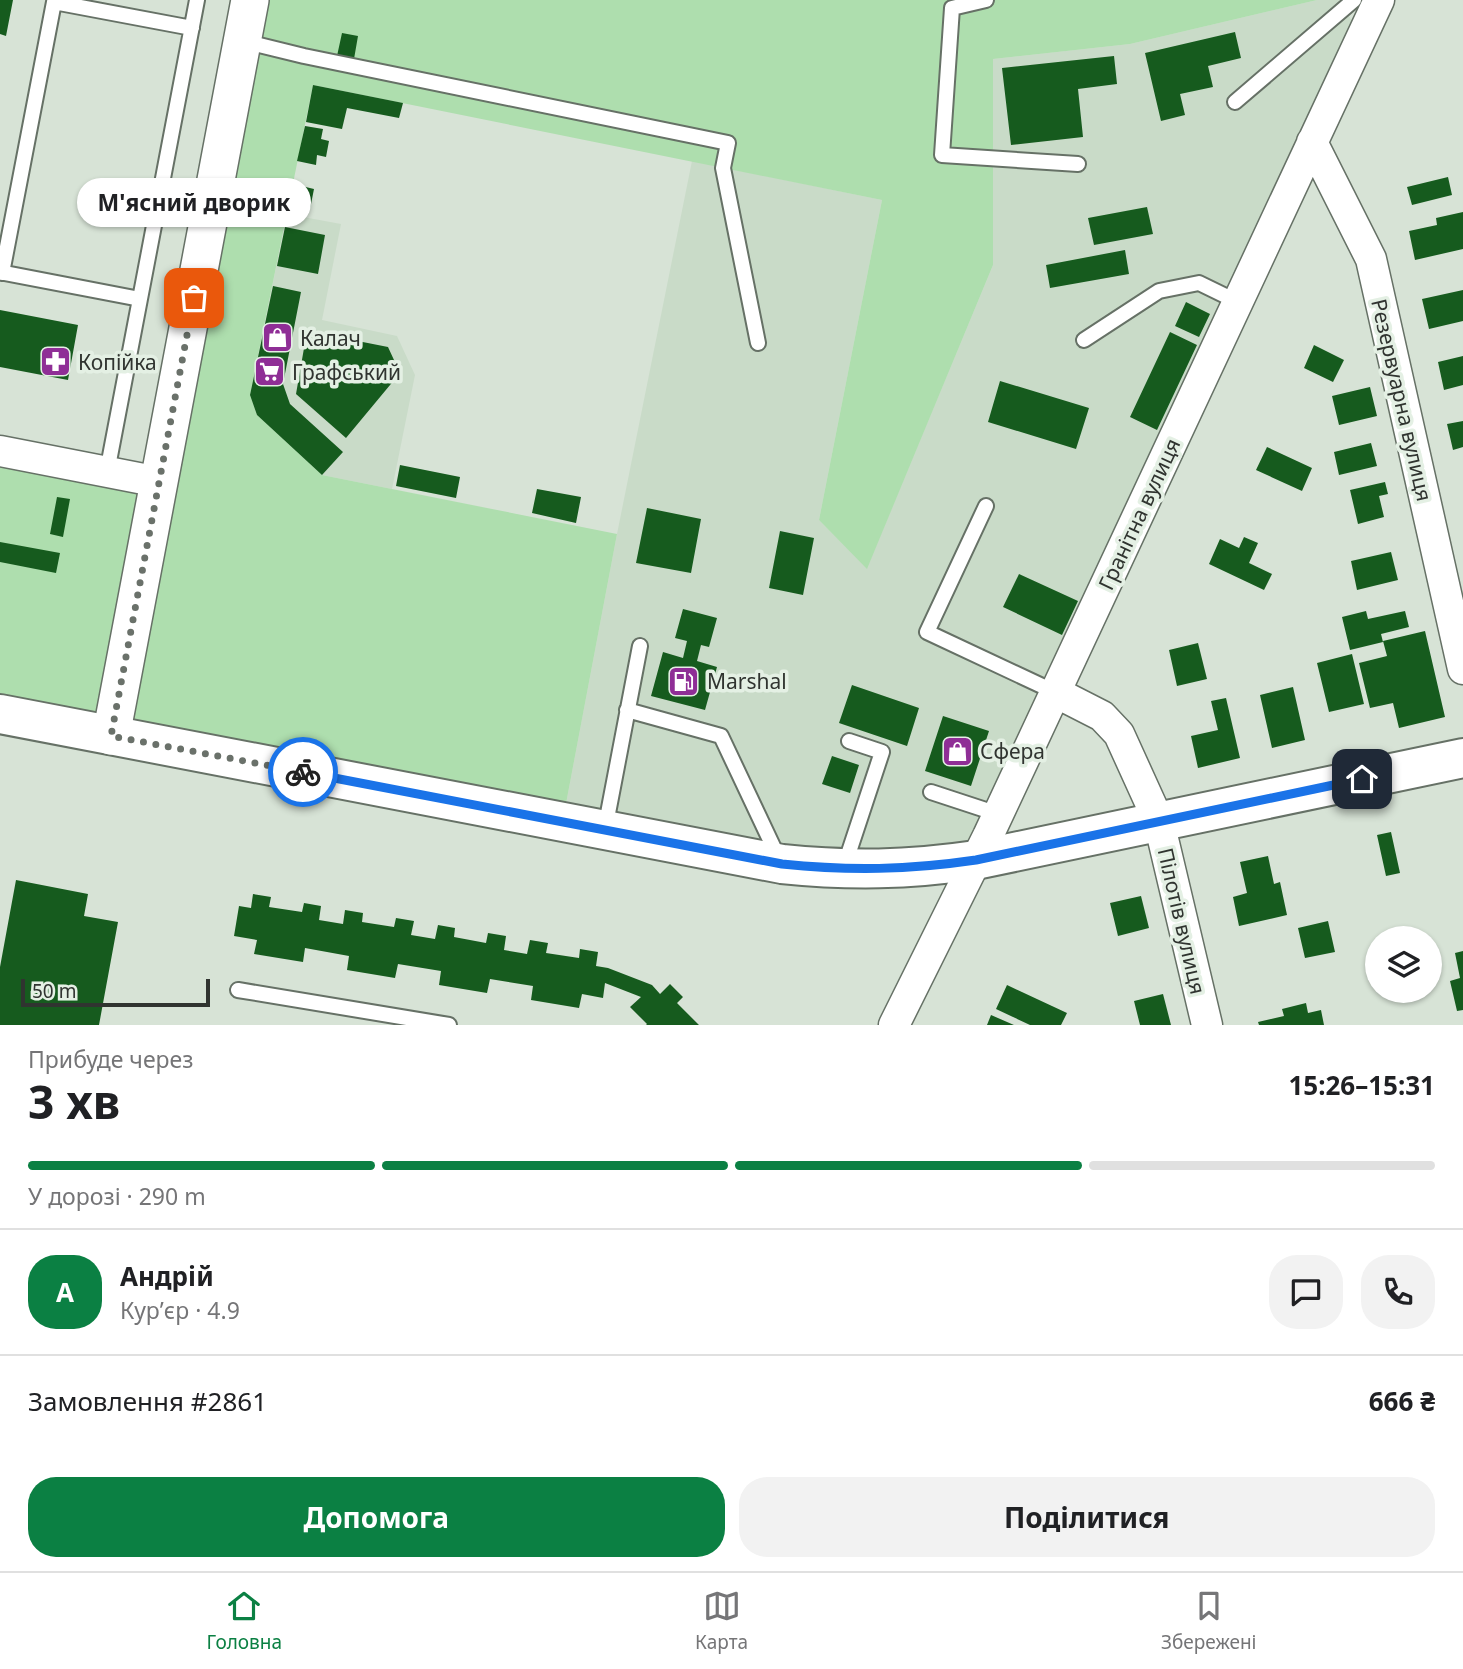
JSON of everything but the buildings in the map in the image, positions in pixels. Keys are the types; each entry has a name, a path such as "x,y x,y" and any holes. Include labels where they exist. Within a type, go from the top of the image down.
{"main road":[{"path":"0,714 782,864 843,869 928,867 976,860 1463,758"}],"street":[{"path":"111,736 250,0"},
{"name":"Гранітна вулиця","path":"894,1025 998,814 1312,142 1367,2"},
{"name":"Резервуарна вулиця","path":"1312,142 1371,259 1463,669"},
{"path":"0,452 159,482"},
{"name":"Пілотів вулиця","path":"1055,692 1102,716 1119,734 1159,822 1207,1025"}],"lane":[{"path":"107,472 197,0"},
{"path":"986,0 952,8 942,155 1078,164"},
{"path":"140,299 1,272 54,2 192,28"},
{"path":"1235,102 1367,2"},
{"path":"242,40 304,56 728,143 723,167 758,343"},
{"path":"1084,340 1158,291 1199,284 1238,302"},
{"path":"986,506 927,632 1055,692"},
{"path":"604,830 640,646"},
{"path":"627,710 721,736 782,864"},
{"path":"843,869 882,752 849,741"},
{"path":"930,792 998,814"},
{"path":"238,990 449,1025"}],"shaded area":[{"path":"1317,0 1339,0 1352,21 966,848 831,856 565,809 692,161 882,200 819,520 867,568 993,265 993,59 1130,44"},
{"path":"287,214 341,224 322,320 397,336 415,375 392,489 322,475 257,415 250,395"}],"green space":[{"path":"268,0 1317,0 1130,44 993,59 993,265 867,569 819,520 882,200 313,85 250,395 257,415 322,475 617,534 565,809 129,726"},
{"path":"0,462 143,489 99,719 0,700"}],"way so far":[{"path":"194,298 111,736 303,772"}],"place":[{"name":"М'ясний дворик","path":"194,298"},
{"name":"Калач","path":"277,338"},
{"name":"Копійка","path":"55,362"},
{"name":"Графський","path":"269,372"},
{"name":"Marshal","path":"684,681"},
{"name":"Сфера","path":"957,751"}],"route":[{"path":"303,772 782,864 879,870 976,860 1362,779"}]}
